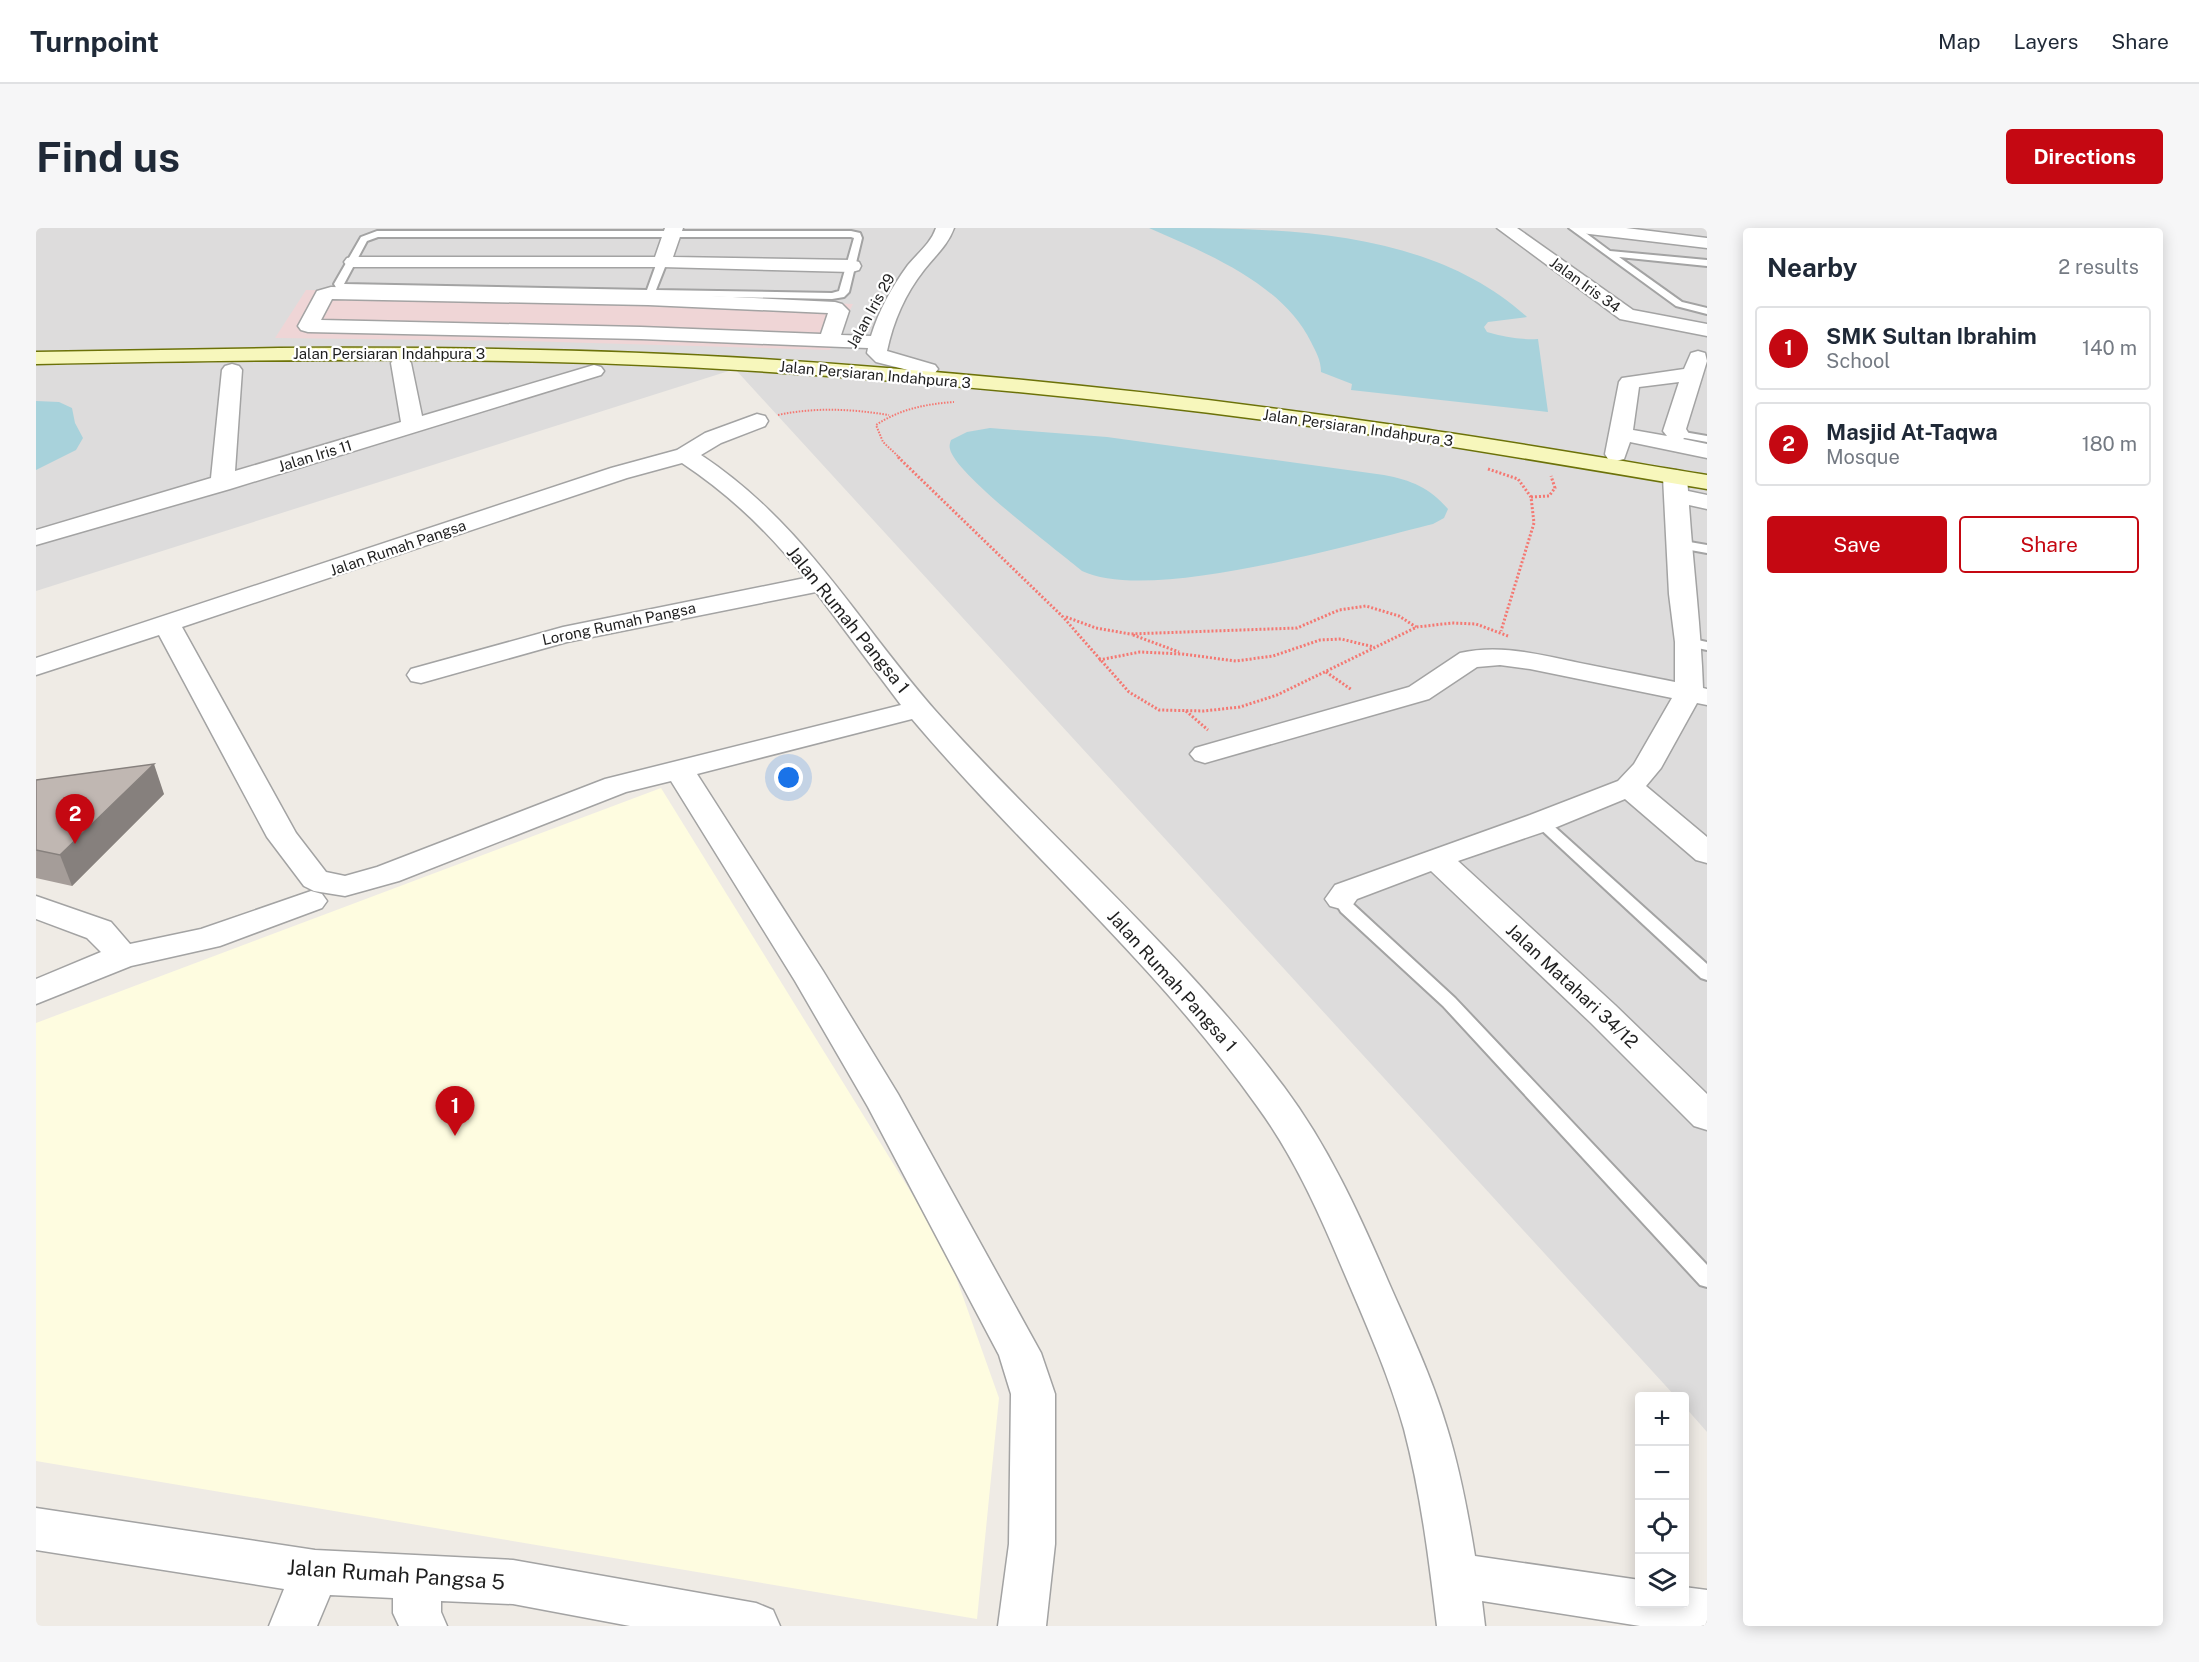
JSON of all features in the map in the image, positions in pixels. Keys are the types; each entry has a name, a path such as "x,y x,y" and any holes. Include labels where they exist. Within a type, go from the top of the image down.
{"main road":[{"name":"Jalan Persiaran Indahpura 3","path":"36,350 274,345 468,346 798,359 928,369 1618,445 1707,470"},
{"name":"Jalan Persiaran Indahpura 3","path":"36,358 270,354 464,354 681,361 843,371 1317,421 1676,487 1707,482"}],"street":[{"name":"Jalan Iris 29","path":"928,369 883,358 877,353 896,299 924,258 935,249 945,228"},
{"name":"Jalan Iris 34","path":"1506,228 1627,315 1707,330"},
{"path":"1581,228 1707,243"},
{"path":"662,262 673,231"},
{"name":"Jalan Iris 29","path":"875,298 917,237"},
{"path":"353,262 662,262 852,266"},
{"path":"829,340 839,311 837,308 649,295 330,294 324,295 308,327 632,333 879,342"},
{"path":"485,330 504,295"},
{"path":"632,333 649,295"},
{"name":"Jalan Iris 29","path":"798,359 841,356 850,353 865,319"},
{"path":"1678,434 1674,431 1707,330"},
{"path":"400,363 413,426"},
{"path":"222,484 232,370"},
{"name":"Jalan Iris 11","path":"36,538 594,371"},
{"path":"1693,374 1629,382 1618,445 1707,451"},
{"name":"Jalan Rumah Pangsa","path":"36,667 620,472 685,455 713,438 756,421"},
{"name":"Jalan Rumah Pangsa 1","path":"685,455 711,470 766,518 821,583 918,709 1125,927 1246,1064 1271,1096 1297,1136 1342,1220 1424,1423 1437,1472 1455,1575 1461,1626"},
{"path":"1341,899 1346,892 1541,822 1629,787 1646,768 1698,695 1695,596 1678,544 1676,487 1707,502"},
{"name":"Lorong Rumah Pangsa","path":"421,675 562,635 821,583"},
{"path":"167,624 283,837 315,879 325,884 345,886 388,874 616,785 918,709"},
{"path":"1205,754 1419,693 1470,659 1500,657 1530,661 1698,695"},
{"path":"679,770 811,979 885,1104 1020,1353 1033,1394 1032,1544 1022,1626"},
{"path":"1629,787 1707,853"},
{"name":"Jalan Matahari 34/12","path":"1436,858 1603,1014 1707,1116"},
{"path":"36,992 122,957 208,938 311,901"},
{"path":"36,907 99,930 110,940 122,957"},
{"name":"Jalan Rumah Pangsa 5","path":"36,1529 315,1572 513,1582 756,1626"},
{"path":"293,1626 315,1572"},
{"path":"1455,1575 1635,1602"},
{"path":"417,1577 417,1613 423,1626"},
{"path":"1672,1608 1707,1613"}],"lane":[{"path":"1573,228 1679,304 1707,311"},
{"path":"673,231 857,235 852,266 841,295 649,295 340,287 339,284 353,262 364,239 377,234 673,231"},
{"path":"1607,253 1707,263"},
{"path":"649,295 662,262"},
{"path":"1678,434 1707,439"},
{"path":"1678,544 1707,549"},
{"path":"1541,822 1707,974"},
{"path":"1341,899 1347,908 1449,1002 1707,1279"}],"path":[{"path":"963,402 927,404 890,415 876,425 883,442 1064,617 1129,692 1159,710 1204,711 1240,707 1277,695 1417,627 1441,623 1467,623 1501,631 1534,523 1531,497 1518,479 1487,468"},
{"path":"756,421 804,408 840,408 890,415"},
{"path":"1130,634 1297,628 1339,609 1366,606 1399,616 1417,627"},
{"path":"1064,617 1096,628 1130,634 1182,654"},
{"path":"1099,660 1140,652 1182,654 1236,661 1273,656 1320,640 1341,639 1375,647"}],"shaded area":[{"path":"36,228 1707,228 1707,1432 1689,1412 1689,1392 1671,1392 735,369 36,591"},
{"path":"306,290 633,295 853,304 830,350 522,341 275,338"},
{"path":"661,788 946,1249 999,1398 977,1619 36,1461 36,1023"}],"water":[{"path":"1149,228 1250,229 1351,239 1399,250 1445,266 1488,288 1527,317 1488,322 1484,327 1487,332 1500,335 1519,339 1538,339 1548,412 1351,390 1352,384 1321,372 1311,342 1298,321 1282,303 1262,287 1218,260"},
{"path":"36,401 59,402 72,408 75,423 83,438 76,450 36,470"},
{"path":"990,428 1107,437 1384,475 1403,479 1427,490 1448,509 1444,518 1433,524 1254,567 1202,576 1155,580 1113,579 1082,571 988,493 956,461 950,448 951,440 967,432"}],"building":[{"path":"154,764 60,855 36,850 36,780"}],"place":[{"name":"Masjid At-Taqwa","path":"75,844"},
{"name":"SMK Sultan Ibrahim","path":"455,1136"}]}
